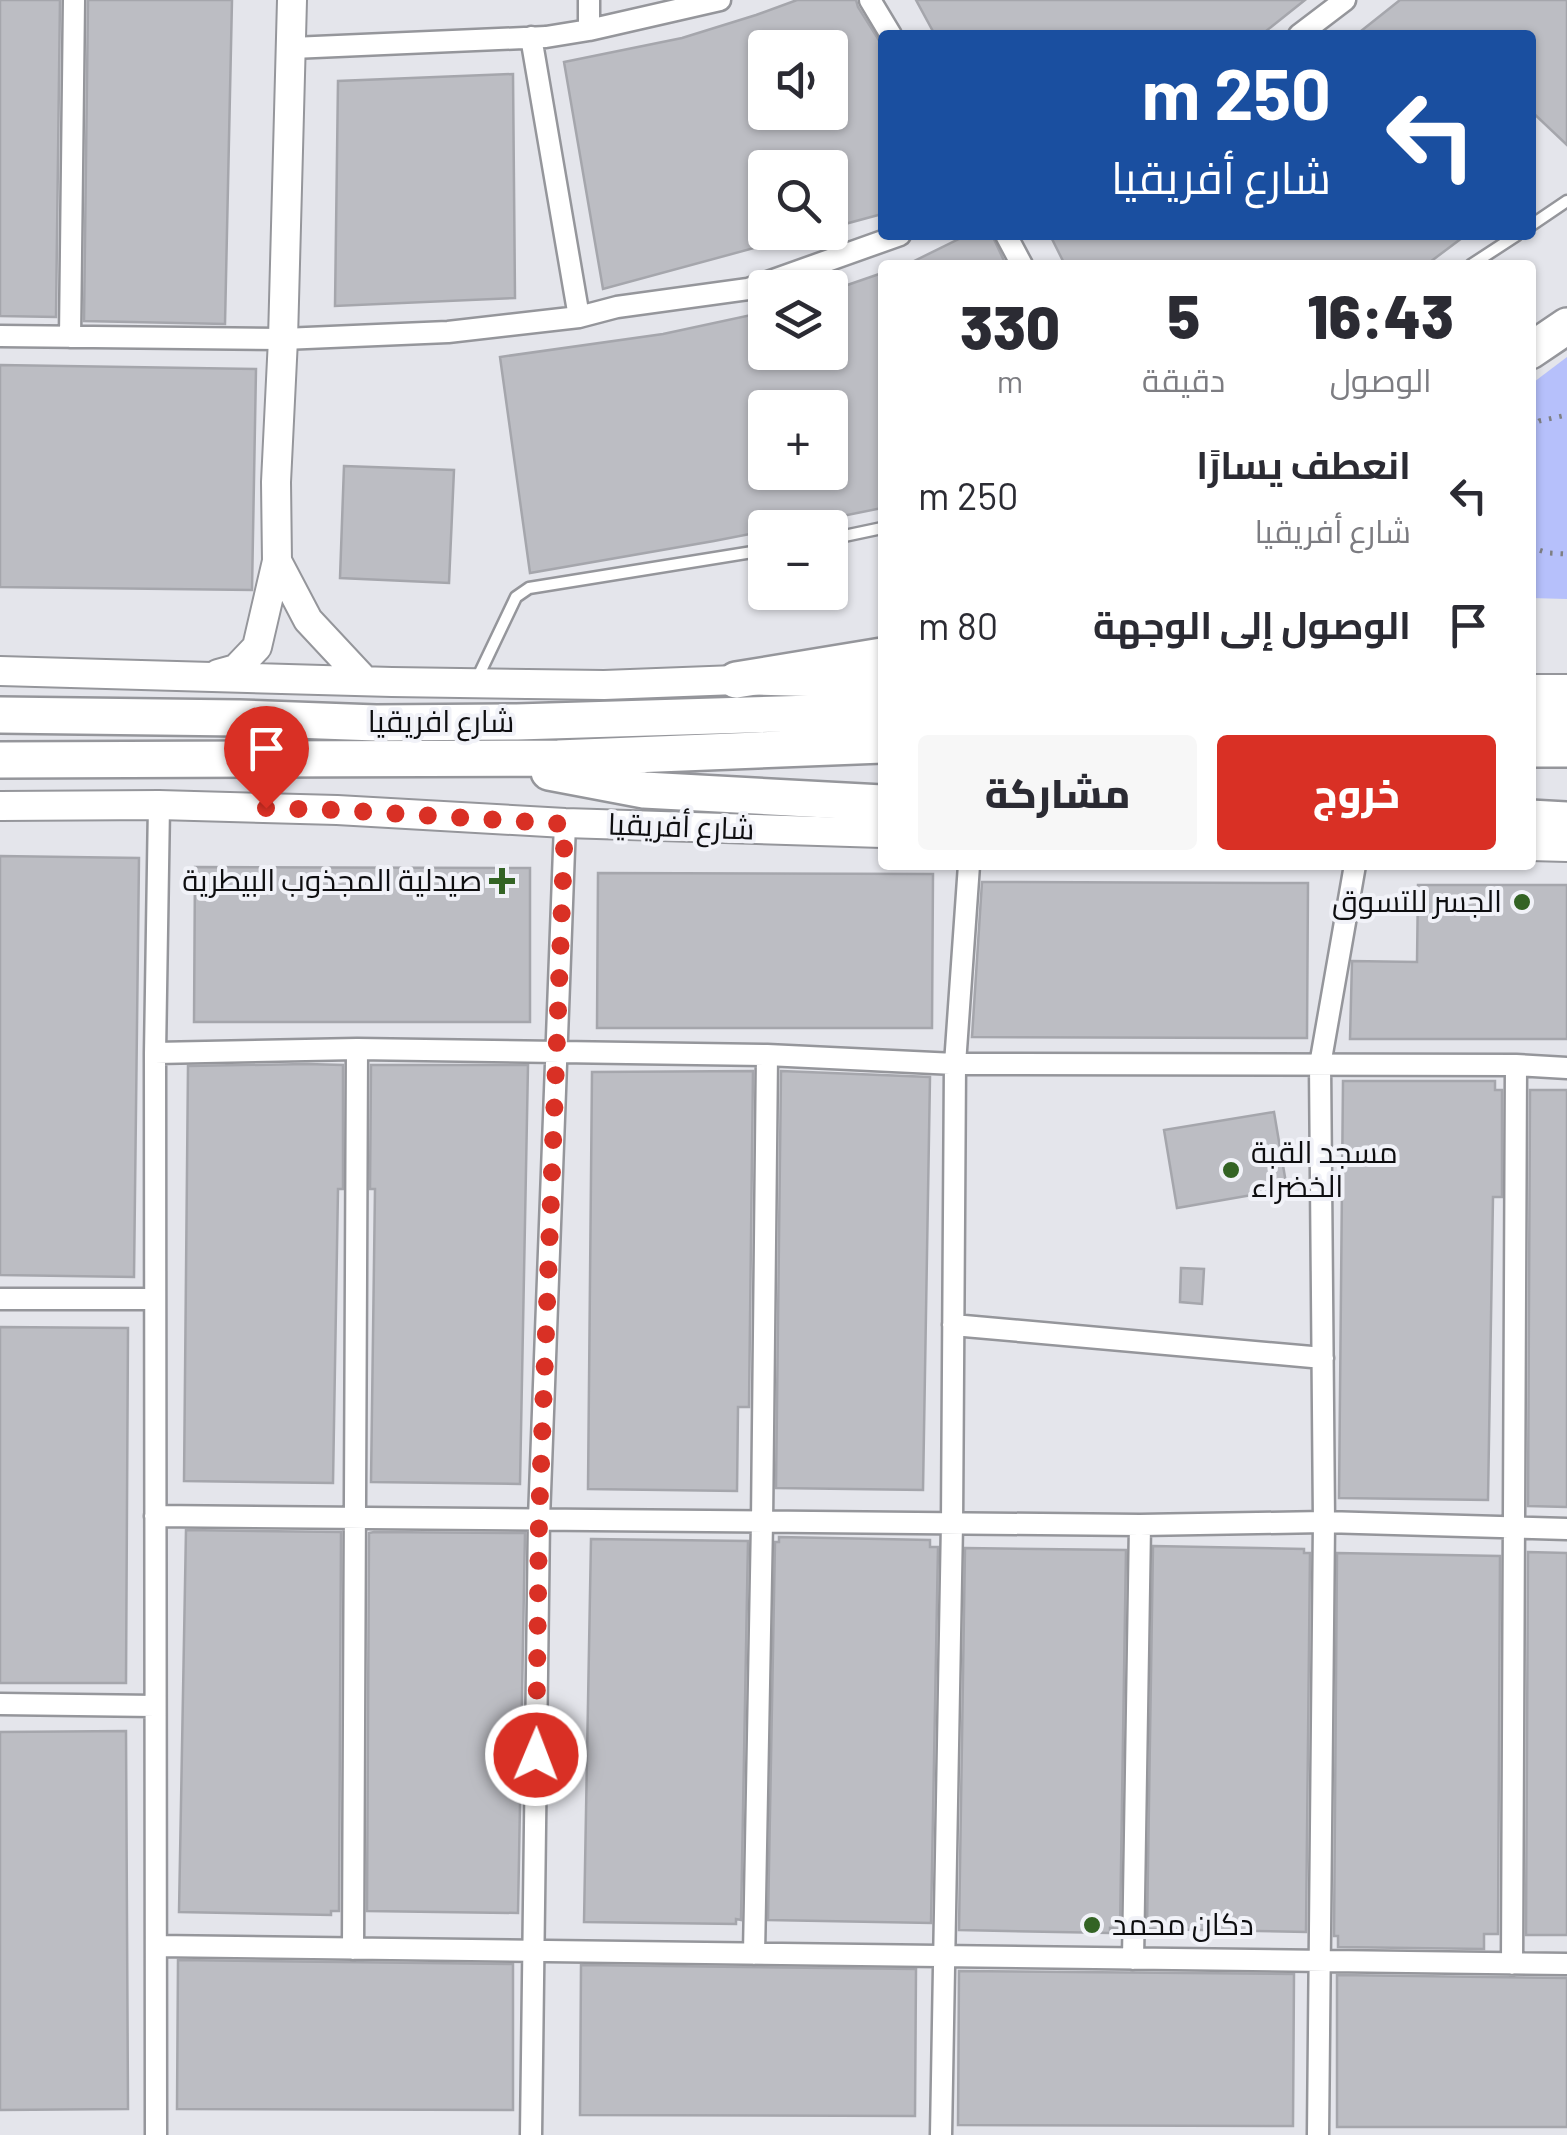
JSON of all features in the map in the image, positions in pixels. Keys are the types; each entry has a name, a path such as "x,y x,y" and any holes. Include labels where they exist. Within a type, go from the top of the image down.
{"highway":[{"path":"1536,348 1567,326"},
{"path":"736,680 878,657"},
{"name":"شارع افريقيا","path":"0,715 376,724 878,712"},
{"path":"1536,720 1567,720"},
{"name":"شارع افريقيا","path":"0,760 558,758 878,746"},
{"path":"1536,748 1567,749"},
{"path":"474,758 644,790 878,804"},
{"path":"1536,818 1567,820"}],"street":[{"path":"70,336 74,0"},
{"path":"207,676 236,669 257,647 277,561 276,482 292,0"},
{"path":"589,30 590,0"},
{"path":"292,48 546,37 720,0"},
{"path":"870,0 888,30"},
{"path":"1306,30 1345,0"},
{"path":"531,36 579,317"},
{"path":"0,336 283,339 448,332 579,317 617,306 748,289 886,240"},
{"path":"277,561 308,620 364,680"},
{"path":"0,671 604,685 736,680 878,684"},
{"path":"1536,689 1567,689"},
{"path":"156,2135 155,1053 160,805"},
{"name":"شارع أفريقيا","path":"0,806 338,810 565,824 878,833"},
{"path":"531,2135 539,1519 565,824"},
{"path":"1536,846 1567,847"},
{"path":"941,2135 952,1523 954,1064 969,870"},
{"path":"1318,2135 1324,1522 1320,1065 1354,870"},
{"path":"353,1948 357,1049"},
{"path":"155,1053 556,1051 954,1064 1567,1068"},
{"path":"754,1954 766,1056"},
{"path":"1512,1964 1516,1065"},
{"path":"0,1298 155,1299"},
{"path":"953,1326 1322,1358"},
{"path":"155,1516 1140,1525 1324,1522 1567,1529"},
{"path":"1133,1959 1140,1525"},
{"path":"0,1704 155,1706"},
{"path":"156,1946 1567,1964"}],"lane":[{"path":"1536,222 1567,201"},
{"path":"1479,260 1509,240"},
{"path":"848,535 878,529"},
{"path":"475,682 516,596 530,588 748,553"}],"path":[{"path":"1536,423 1567,415"},
{"path":"1536,549 1567,554"}],"shaded area":[{"path":"1567,357 1567,599 1536,598 1536,380"}],"building":[{"path":"0,0 60,0 56,317 0,316"},
{"path":"88,0 232,0 225,324 84,321"},
{"path":"797,0 856,0 878,39 878,215 848,223 848,150 748,150 748,250 603,289 564,62 682,38"},
{"path":"916,0 1305,0 1267,30 932,30"},
{"path":"1400,0 1567,0 1567,145 1536,116 1536,30 1362,30"},
{"path":"513,74 515,298 335,306 338,81"},
{"path":"957,240 994,240 1004,260 916,260"},
{"path":"1052,240 1459,240 1433,260 1062,260"},
{"path":"878,274 878,509 848,515 848,510 748,510 748,534 530,573 500,357 663,334 748,316 748,370 848,370 848,285"},
{"path":"0,365 256,369 252,590 0,587"},
{"path":"344,466 454,470 449,583 340,578"},
{"path":"0,856 139,858 134,1277 0,1275"},
{"path":"195,867 530,868 530,1022 194,1022"},
{"path":"598,873 933,874 932,1028 597,1028"},
{"path":"982,882 1308,883 1307,1038 972,1037"},
{"path":"1418,885 1567,885 1567,1039 1350,1039 1352,961 1417,962"},
{"path":"343,1065 333,1483 184,1481 188,1066"},
{"path":"371,1065 528,1065 520,1484 371,1482 375,1189 370,1189"},
{"path":"753,1071 749,1407 738,1407 737,1491 588,1489 592,1072"},
{"path":"781,1071 930,1077 923,1490 776,1488"},
{"path":"1343,1081 1495,1081 1495,1090 1502,1090 1502,1197 1493,1197 1488,1500 1339,1498"},
{"path":"1530,1090 1567,1090 1567,1507 1528,1506"},
{"path":"1274,1112 1287,1189 1177,1208 1164,1130"},
{"path":"1181,1268 1204,1269 1202,1304 1180,1302"},
{"path":"0,1327 128,1328 126,1683 0,1683"},
{"path":"186,1530 341,1532 339,1911 331,1911 331,1915 179,1912"},
{"path":"369,1533 525,1533 518,1913 367,1911"},
{"path":"779,1537 930,1540 930,1547 938,1547 931,1923 768,1920 775,1542 779,1542"},
{"path":"591,1539 748,1541 741,1920 736,1919 736,1924 584,1922"},
{"path":"1153,1546 1304,1549 1304,1553 1310,1553 1306,1932 1147,1929"},
{"path":"965,1548 1126,1550 1120,1929 1110,1928 1110,1933 959,1930"},
{"path":"1528,1552 1567,1553 1567,1935 1526,1935"},
{"path":"1337,1553 1500,1556 1498,1934 1484,1934 1484,1949 1338,1947 1338,1936 1334,1936"},
{"path":"126,1731 128,2109 0,2110 0,1732"},
{"path":"178,1960 513,1964 513,2110 177,2109"},
{"path":"581,1965 916,1969 915,2116 580,2115"},
{"path":"959,1971 1294,1974 1293,2126 958,2125"},
{"path":"1337,1975 1567,1978 1567,2127 1337,2127"}],"place":[{"name":"صيدلية المجذوب البيطرية","path":"502,881"},
{"name":"الجسر للتسوق","path":"1522,902"},
{"name":"مسجد القبة الخضراء","path":"1231,1170"},
{"name":"دكان محمد","path":"1092,1925"}],"route":[{"path":"266,808 565,824 539,1519 536,1755"}]}
